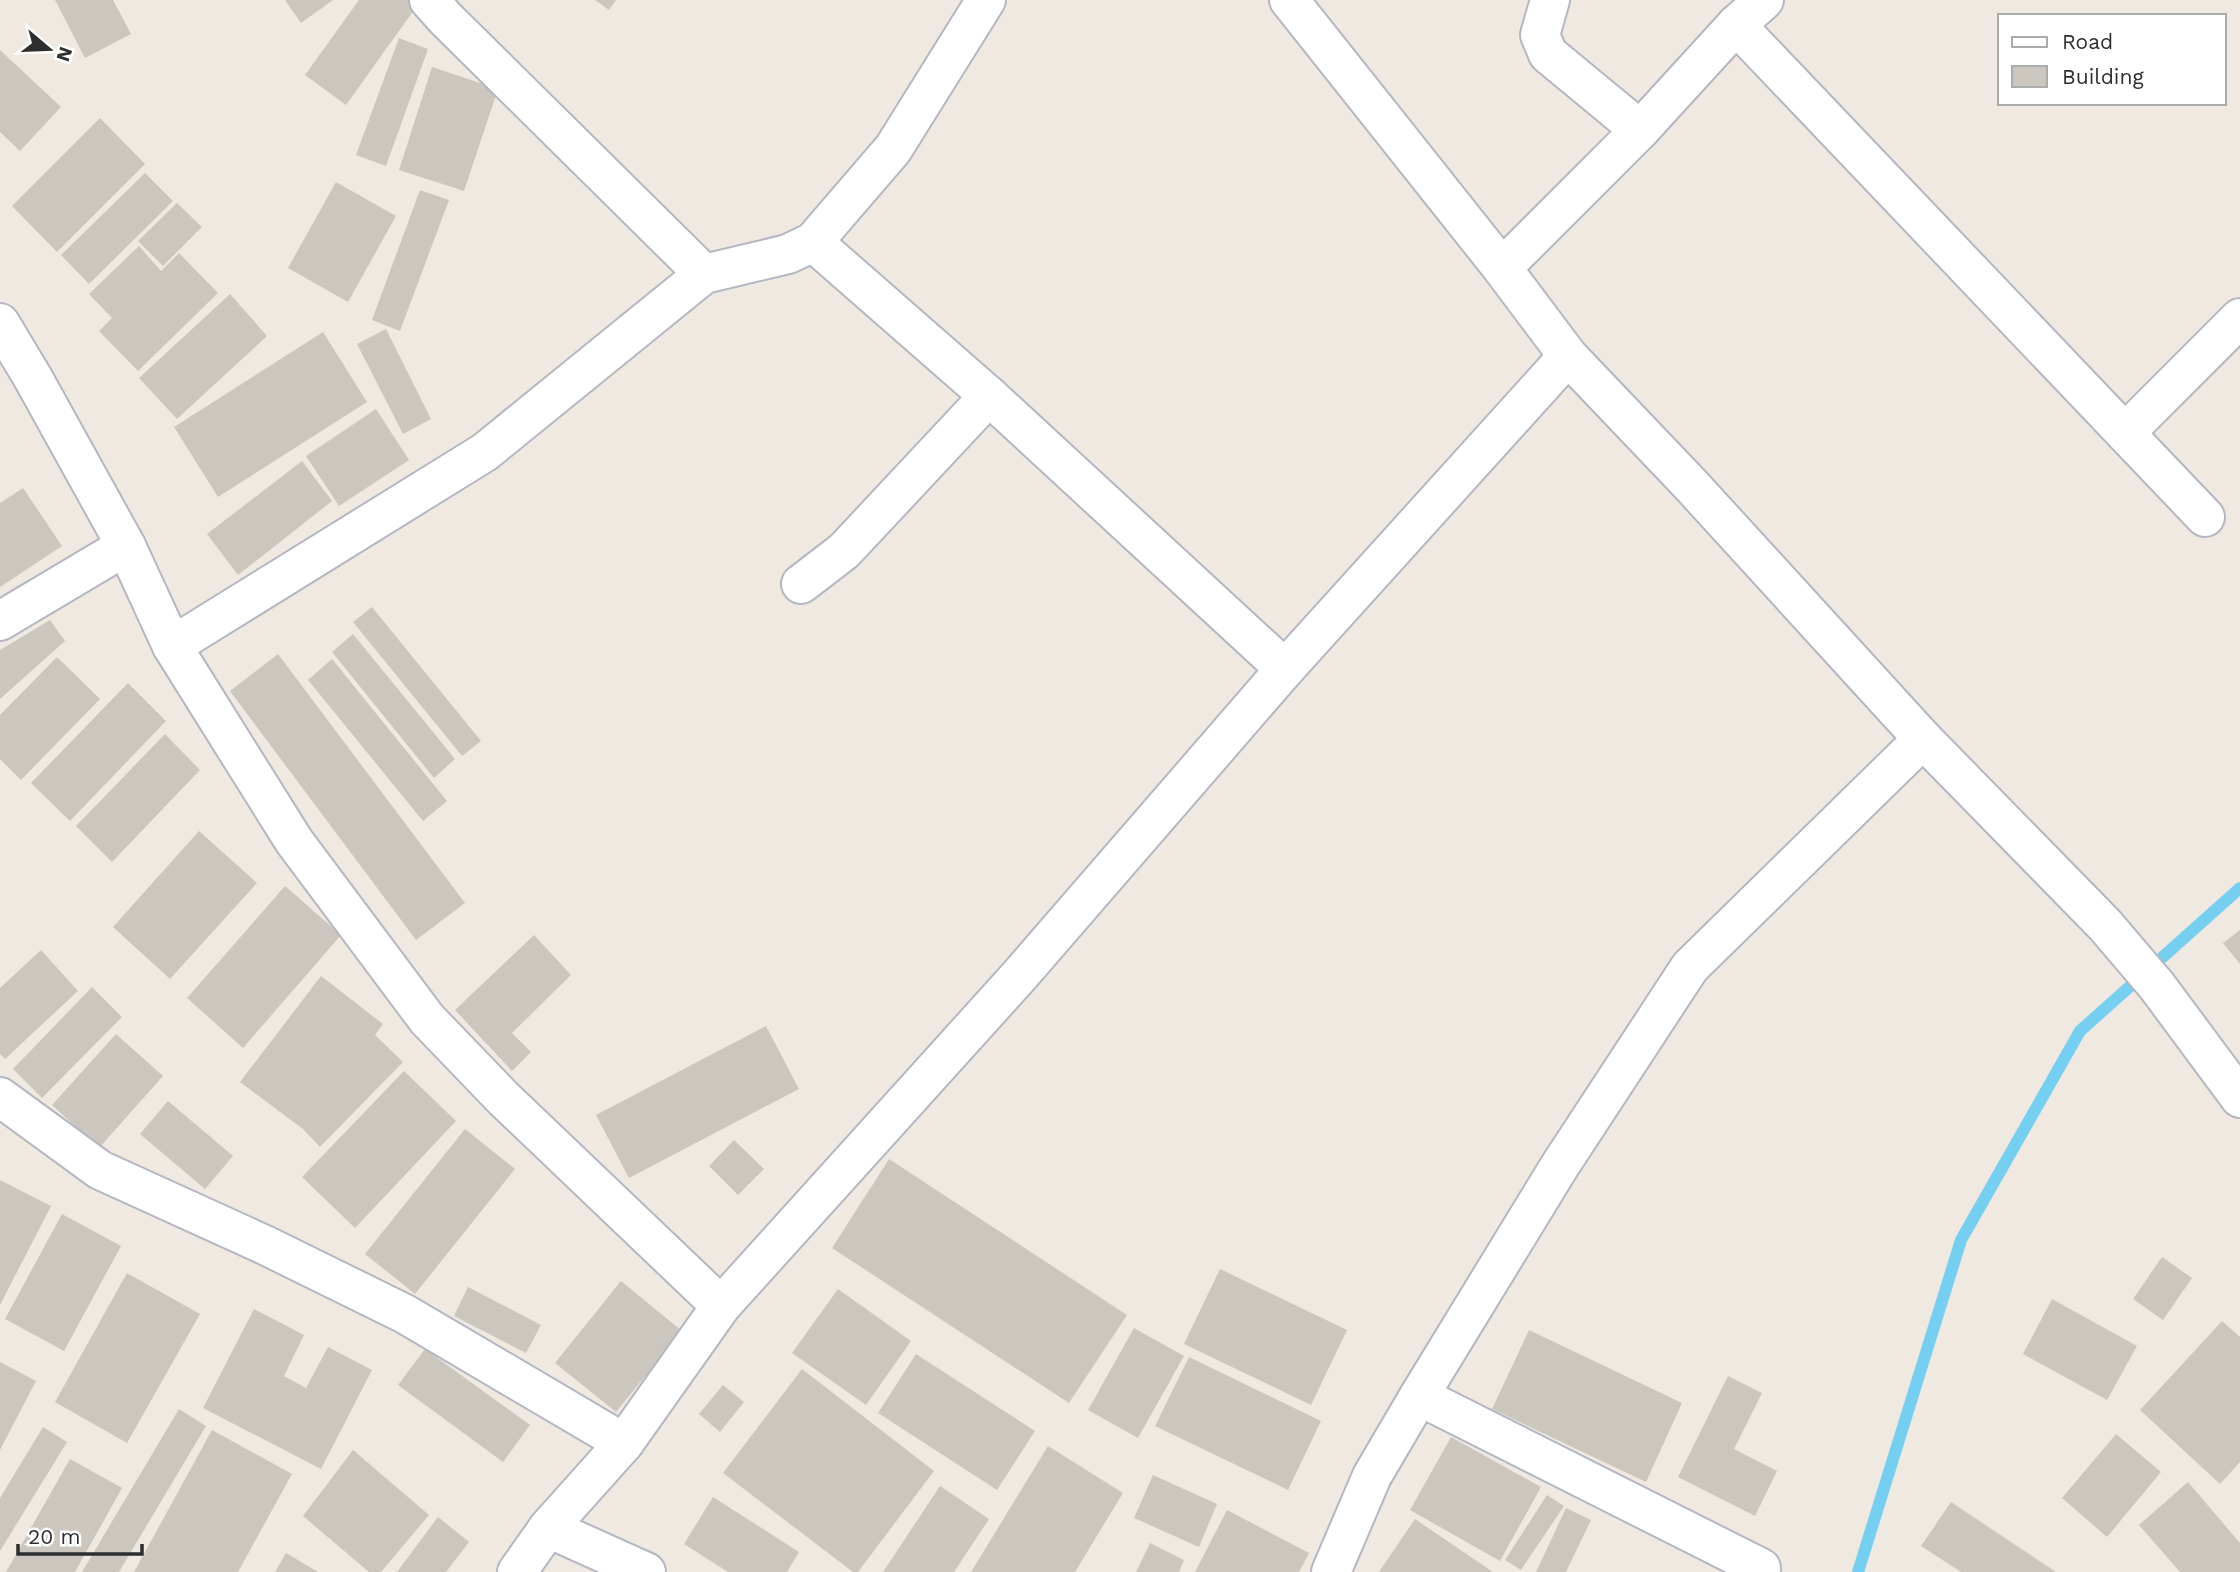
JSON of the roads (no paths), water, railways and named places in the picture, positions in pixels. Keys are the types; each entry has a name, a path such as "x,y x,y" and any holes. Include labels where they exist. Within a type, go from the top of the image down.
{"street":[{"path":"429,0 444,18 704,274"},
{"path":"172,646 485,452 704,274 788,254 813,243 893,149 986,0"},
{"path":"1289,0 1569,356 1923,739 2105,925 2157,986 2240,1098"},
{"path":"1550,0 1540,35 1548,54 1640,130"},
{"path":"1502,268 1640,130 1736,25 1764,0"},
{"path":"1736,25 2206,517"},
{"path":"813,243 989,396 1285,668"},
{"path":"2125,433 2240,318"},
{"path":"0,323 126,546 172,646 294,841 427,1020 503,1098 721,1306"},
{"path":"517,1572 548,1528 624,1443 721,1306 1020,975 1285,668 1569,356"},
{"path":"800,584 844,551 989,396"},
{"path":"0,621 126,546"},
{"path":"1331,1572 1372,1476 1419,1396 1559,1167 1690,967 1923,739"},
{"path":"0,1097 100,1170 267,1246 405,1314 624,1443"},
{"path":"1419,1396 1761,1569"},
{"path":"548,1528 646,1572"}],"waterway":[{"path":"1858,1572 1961,1240 2080,1031 2240,888"}]}
